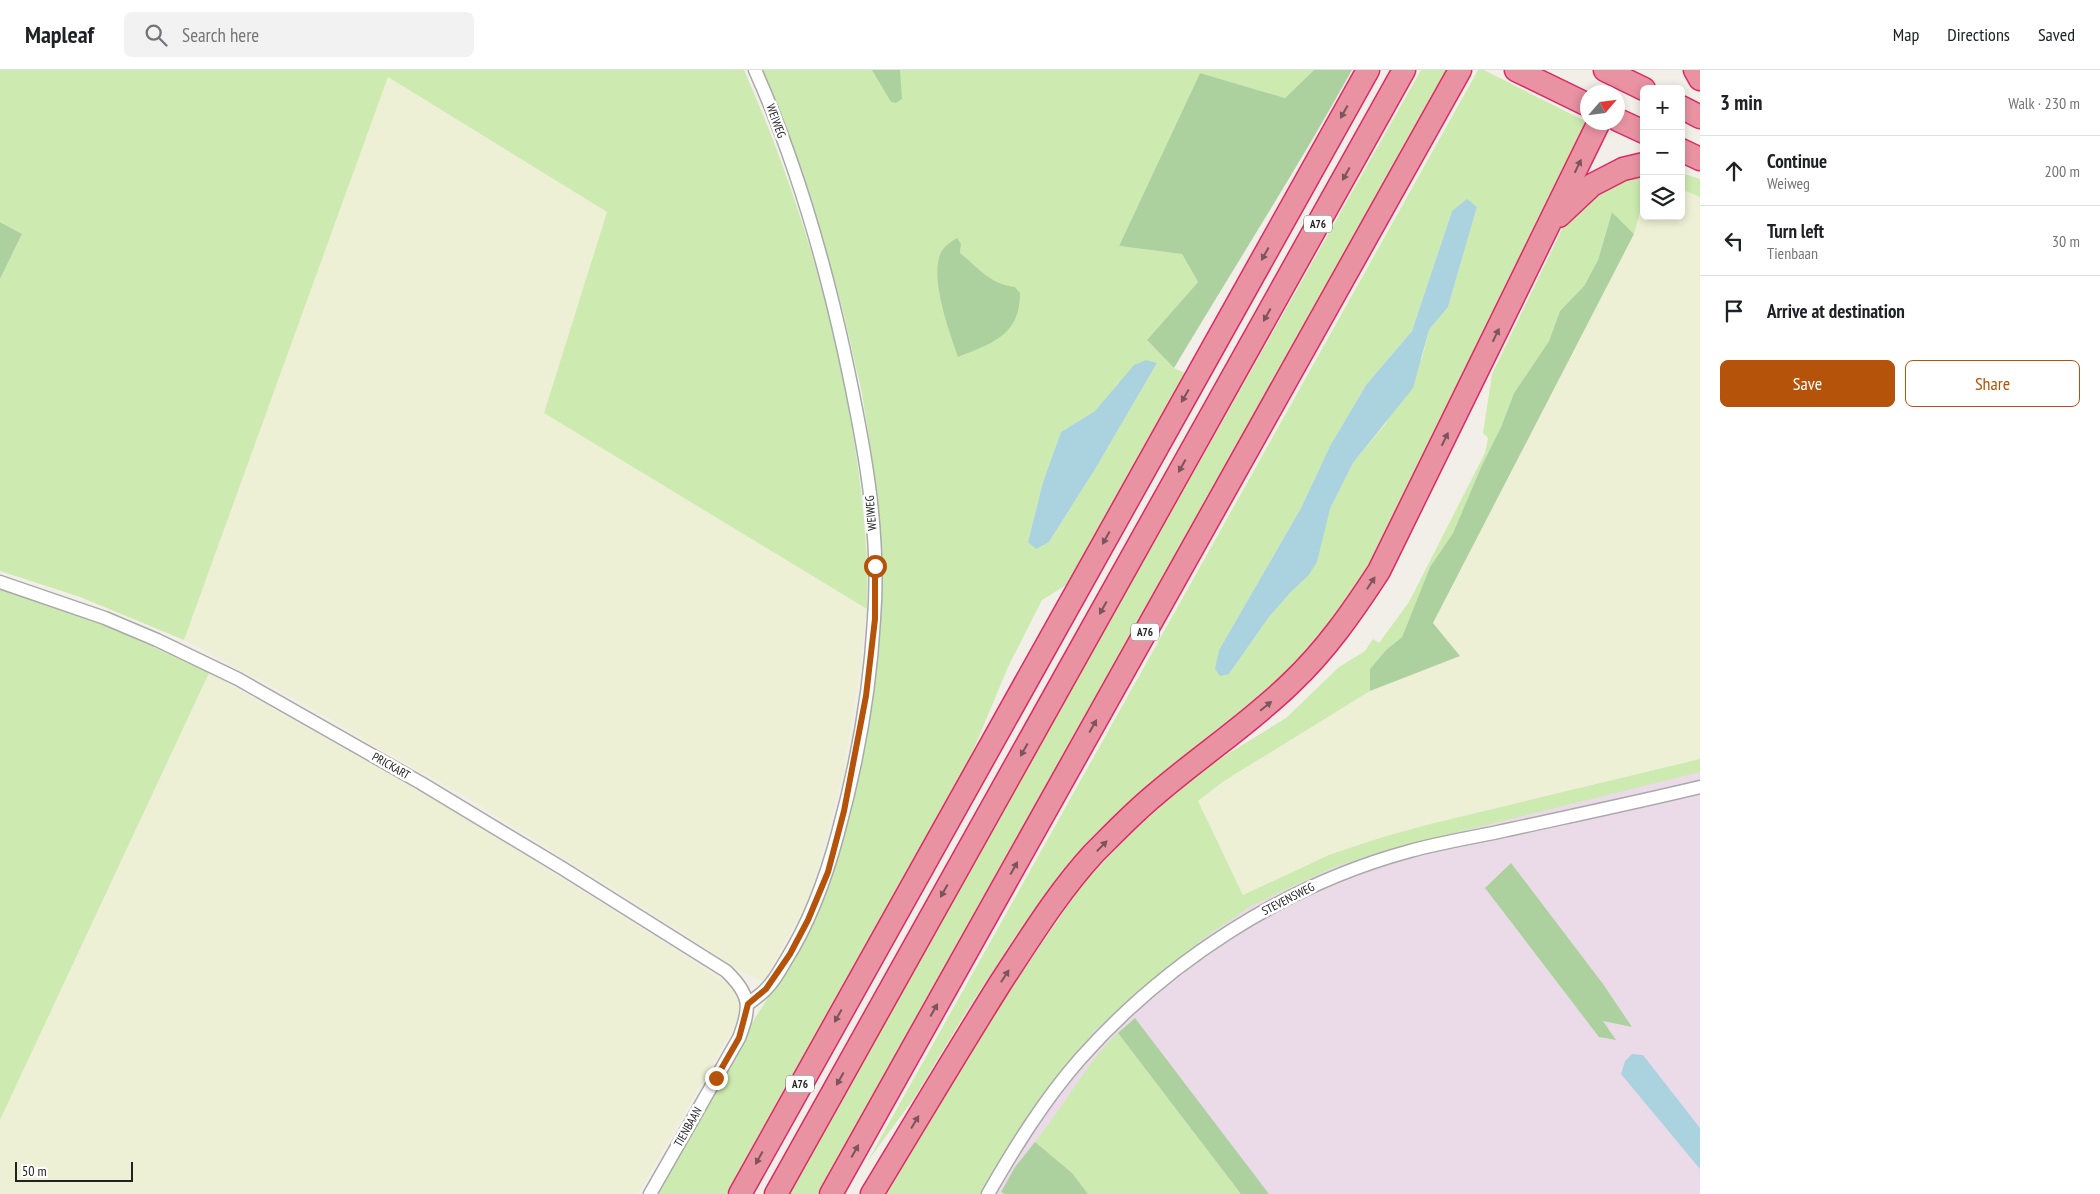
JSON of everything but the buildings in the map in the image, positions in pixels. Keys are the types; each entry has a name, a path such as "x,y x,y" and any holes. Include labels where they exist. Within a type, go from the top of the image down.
{"highway":[{"name":"A76","path":"740,1194 1368,70"},
{"name":"A76","path":"776,1194 1404,70"},
{"name":"A76","path":"831,1194 1460,70"},
{"path":"1516,70 1580,101"},
{"path":"1695,70 1700,79"},
{"path":"1616,77 1640,87"},
{"path":"1685,109 1700,116"},
{"path":"1625,123 1640,130"},
{"path":"872,1194 1027,942 1061,894 1092,856 1154,795 1228,737 1293,682 1346,622 1379,571 1595,130"},
{"path":"1685,152 1700,159"},
{"path":"1549,225 1592,185 1623,169 1640,165"},
{"path":"1685,165 1700,167"}],"street":[{"name":"WEIWEG","path":"748,1004 766,989 790,954 808,920 828,872 844,811 861,726 872,648 875,602 875,548 867,467 850,375 827,279 803,197 769,102 755,70"},
{"name":"PRICKART","path":"0,582 61,602 157,640 238,679 290,707 562,868 706,957 726,971 737,982 744,992 748,1004"},
{"name":"STEVENSWEG","path":"988,1194 1032,1122 1063,1080 1092,1046 1173,971 1216,940 1249,920 1335,876 1410,851 1700,787"},
{"name":"TIENBAAN","path":"650,1194 739,1038 746,1019 748,1004"}],"shaded area":[{"path":"1700,764 1700,1194 954,1194 1106,996 1339,848"}],"green space":[{"path":"0,70 744,70 789,183 825,302 840,363 860,485 867,553 867,609 544,413 607,212 388,77 184,640 80,597 0,571 0,279 22,234 0,222"},
{"path":"761,70 1314,70 1285,98 1200,73 1119,246 1182,254 1198,282 1147,340 1174,368 1185,373 1071,582 1042,600 1008,667 963,775 726,1194 654,1194 736,1048 783,974 820,908 856,777 880,546 875,477 862,393 842,307 785,123","holes":["961,244 960,253 979,270 999,283 1015,287 1020,293 949,330 939,292","1157,363 1097,466 1049,542 1028,542 1043,482 1061,432 1095,411 1105,402 1118,383"]},
{"path":"872,70 900,70 902,99 896,103 891,102"},
{"path":"1314,70 1352,70 1287,183 1174,368 1147,340 1198,282 1182,254 1119,246 1200,73 1285,98"},
{"path":"1421,70 1455,70 817,1194 786,1194"},
{"path":"1478,70 1484,70 1580,118 1580,130 1583,130 1369,573 1331,634 1065,872 1017,934 965,1014 915,1097 867,1162","holes":["1477,207 1448,307 1429,330 1422,358 1386,423 1353,463 1330,509 1308,576 1269,617 1229,674 1219,650 1301,508 1330,446 1366,385 1412,331 1452,211"]},
{"path":"388,77 607,212 544,413 867,609 858,684 843,774 820,862 807,903 763,981 741,972 680,931 459,793 290,696 184,640"},
{"path":"1685,174 1700,179 1700,197 1685,191"},
{"path":"1640,176 1640,212 1634,234 1612,212 1598,260 1584,286 1560,311 1549,341 1514,393 1501,427 1482,465 1453,533 1430,567 1402,637 1386,650 1370,669 1370,691 1224,781 1198,801 1243,895 1329,855 1430,824 1700,759 1700,772 1387,850 1334,867 1251,906 1204,938 1094,1031 1004,1154 981,1194 887,1194 949,1086 1010,990 1081,886 1126,838 1200,771 1286,718 1339,667 1365,651 1373,639 1379,643 1409,602 1485,453 1488,438 1483,433 1492,374 1564,225 1605,186"},
{"path":"1685,191 1700,197 1700,759 1383,837 1329,855 1243,895 1198,801 1224,781 1370,691 1460,656 1433,623 1634,234 1640,212 1640,220 1685,220"},
{"path":"1612,212 1634,234 1433,623 1460,656 1370,691 1370,669 1386,650 1402,637 1430,567 1453,533 1482,465 1501,427 1514,393 1549,341 1560,311 1584,286 1598,260"},
{"path":"0,222 22,234 0,279"},
{"path":"957,238 961,244 960,253 979,270 999,283 1015,287 1020,293 1019,307 1010,328 993,342 958,357 943,308 937,269 943,249"},
{"path":"0,586 78,612 209,673 0,1120"},
{"path":"209,673 450,808 733,987 744,1010 638,1194 0,1194 0,1120"},
{"path":"1511,863 1603,984 1632,1027 1603,1021 1616,1040 1599,1037 1485,888"},
{"path":"1135,1018 1269,1194 1241,1194 1118,1033"},
{"path":"1118,1033 1241,1194 1088,1194 1072,1173 1035,1142 1096,1057"},
{"path":"1035,1142 1072,1173 1088,1194 1005,1194 1001,1192 1015,1167"}],"water":[{"path":"1467,199 1477,207 1448,307 1429,330 1413,388 1353,463 1330,509 1317,562 1308,576 1269,617 1229,674 1220,676 1215,669 1219,650 1301,508 1330,446 1366,385 1412,331 1452,211"},
{"path":"1146,360 1157,363 1097,466 1049,542 1036,549 1028,542 1043,482 1061,432 1095,411 1134,365"},
{"path":"1632,1054 1643,1055 1700,1128 1700,1169 1621,1074 1625,1061"}],"route":[{"path":"716,1078 739,1038 744,1025 748,1004 766,989 790,954 808,920 828,872 844,811 866,696 875,619 875,566"}]}
